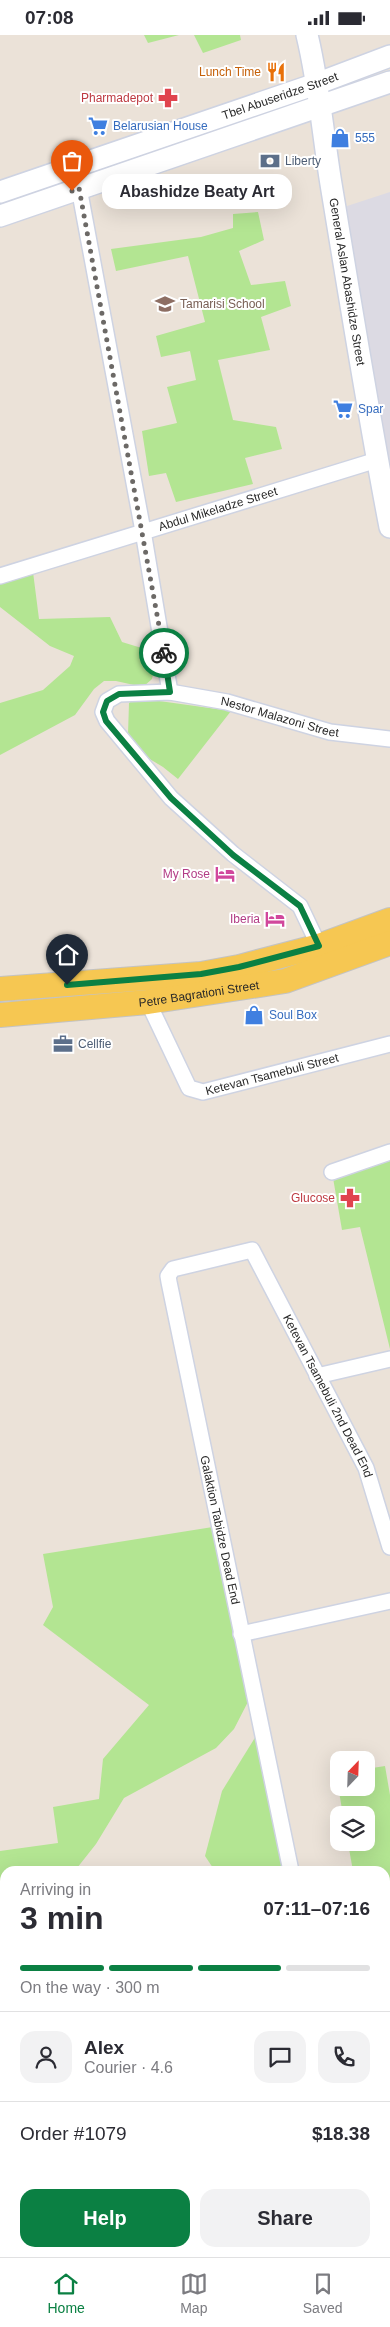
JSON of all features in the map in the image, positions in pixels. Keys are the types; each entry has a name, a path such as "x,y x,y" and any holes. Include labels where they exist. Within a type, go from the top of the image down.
{"main road":[{"name":"General Aslan Abashidze Street","path":"307,35 314,62 319,107 377,460 386,488 390,527"},
{"name":"Tbel Abuseridze Street","path":"0,193 316,84 390,56"},
{"name":"Tbel Abuseridze Street","path":"0,216 390,82"},
{"name":"Petre Bagrationi Street","path":"0,989 201,974 239,967 319,946 390,919"},
{"name":"Petre Bagrationi Street","path":"0,1015 148,1002 284,981 390,943"}],"street":[{"path":"79,188 143,531 170,692"},
{"name":"Abdul Mikeladze Street","path":"0,576 377,460"},
{"name":"Nestor Malazoni Street","path":"319,946 300,906 233,855 171,798 106,721 103,712 107,701 119,694 170,692 227,702 330,732 390,739"},
{"name":"Ketevan Tsamebuli Street","path":"148,1002 189,1088 203,1092 390,1044"},
{"path":"332,1172 390,1153"},
{"name":"Ketevan Tsamebuli 2nd Dead End","path":"252,1251 366,1468 390,1547"},
{"name":"Galaktion Tabidze Dead End","path":"252,1251 174,1269 168,1275 290,1866"},
{"path":"317,1376 390,1359"},
{"path":"241,1635 390,1601"}],"shaded area":[{"path":"390,192 390,471 341,208"}],"green space":[{"path":"144,35 179,35 148,43"},
{"path":"194,35 240,35 241,40 203,53"},
{"path":"258,212 264,240 239,251 251,285 285,281 291,306 261,317 270,350 218,360 233,420 276,427 282,449 245,458 253,484 176,502 166,473 149,476 142,431 177,423 167,387 196,380 190,351 161,357 156,336 205,322 188,256 116,271 111,249 201,237 233,228 233,214"},
{"path":"33,572 39,619 110,617 122,642 158,653 152,679 143,687 116,681 104,681 94,689 75,715 0,755 0,703 43,690 70,666 74,656 50,646 0,607 0,581"},
{"path":"145,699 231,711 178,779 163,767 133,749 128,734 129,703 133,700"},
{"path":"390,1152 390,1349 360,1227 342,1230 332,1172"},
{"path":"219,1526 253,1692 234,1729 216,1748 124,1798 96,1844 79,1866 0,1866 0,1851 58,1843 53,1807 99,1799 103,1759 149,1705 43,1625 53,1607 43,1554"},
{"path":"261,1728 290,1866 212,1866 205,1856 222,1791"},
{"path":"385,1766 390,1795 390,1866 352,1866 349,1851 375,1851 375,1806 341,1806 340,1796 375,1796 375,1768"}],"way so far":[{"path":"72,191 79,188 140,512 164,653"}],"place":[{"name":"Lunch Time","path":"276,72"},
{"name":"Pharmadepot","path":"168,98"},
{"name":"Belarusian House","path":"98,126"},
{"name":"555","path":"340,138"},
{"name":"Liberty","path":"270,161"},
{"name":"Abashidze Beaty Art","path":"72,191"},
{"name":"Tamarisi School","path":"165,304"},
{"name":"Spar","path":"343,409"},
{"name":"My Rose","path":"225,874"},
{"name":"Iberia","path":"275,919"},
{"name":"Soul Box","path":"254,1015"},
{"name":"Cellfie","path":"63,1044"},
{"name":"Glucose","path":"350,1198"}],"route":[{"path":"67,985 201,974 239,967 319,946 300,906 233,855 171,798 106,721 103,712 107,701 119,694 170,692 164,653"}]}
